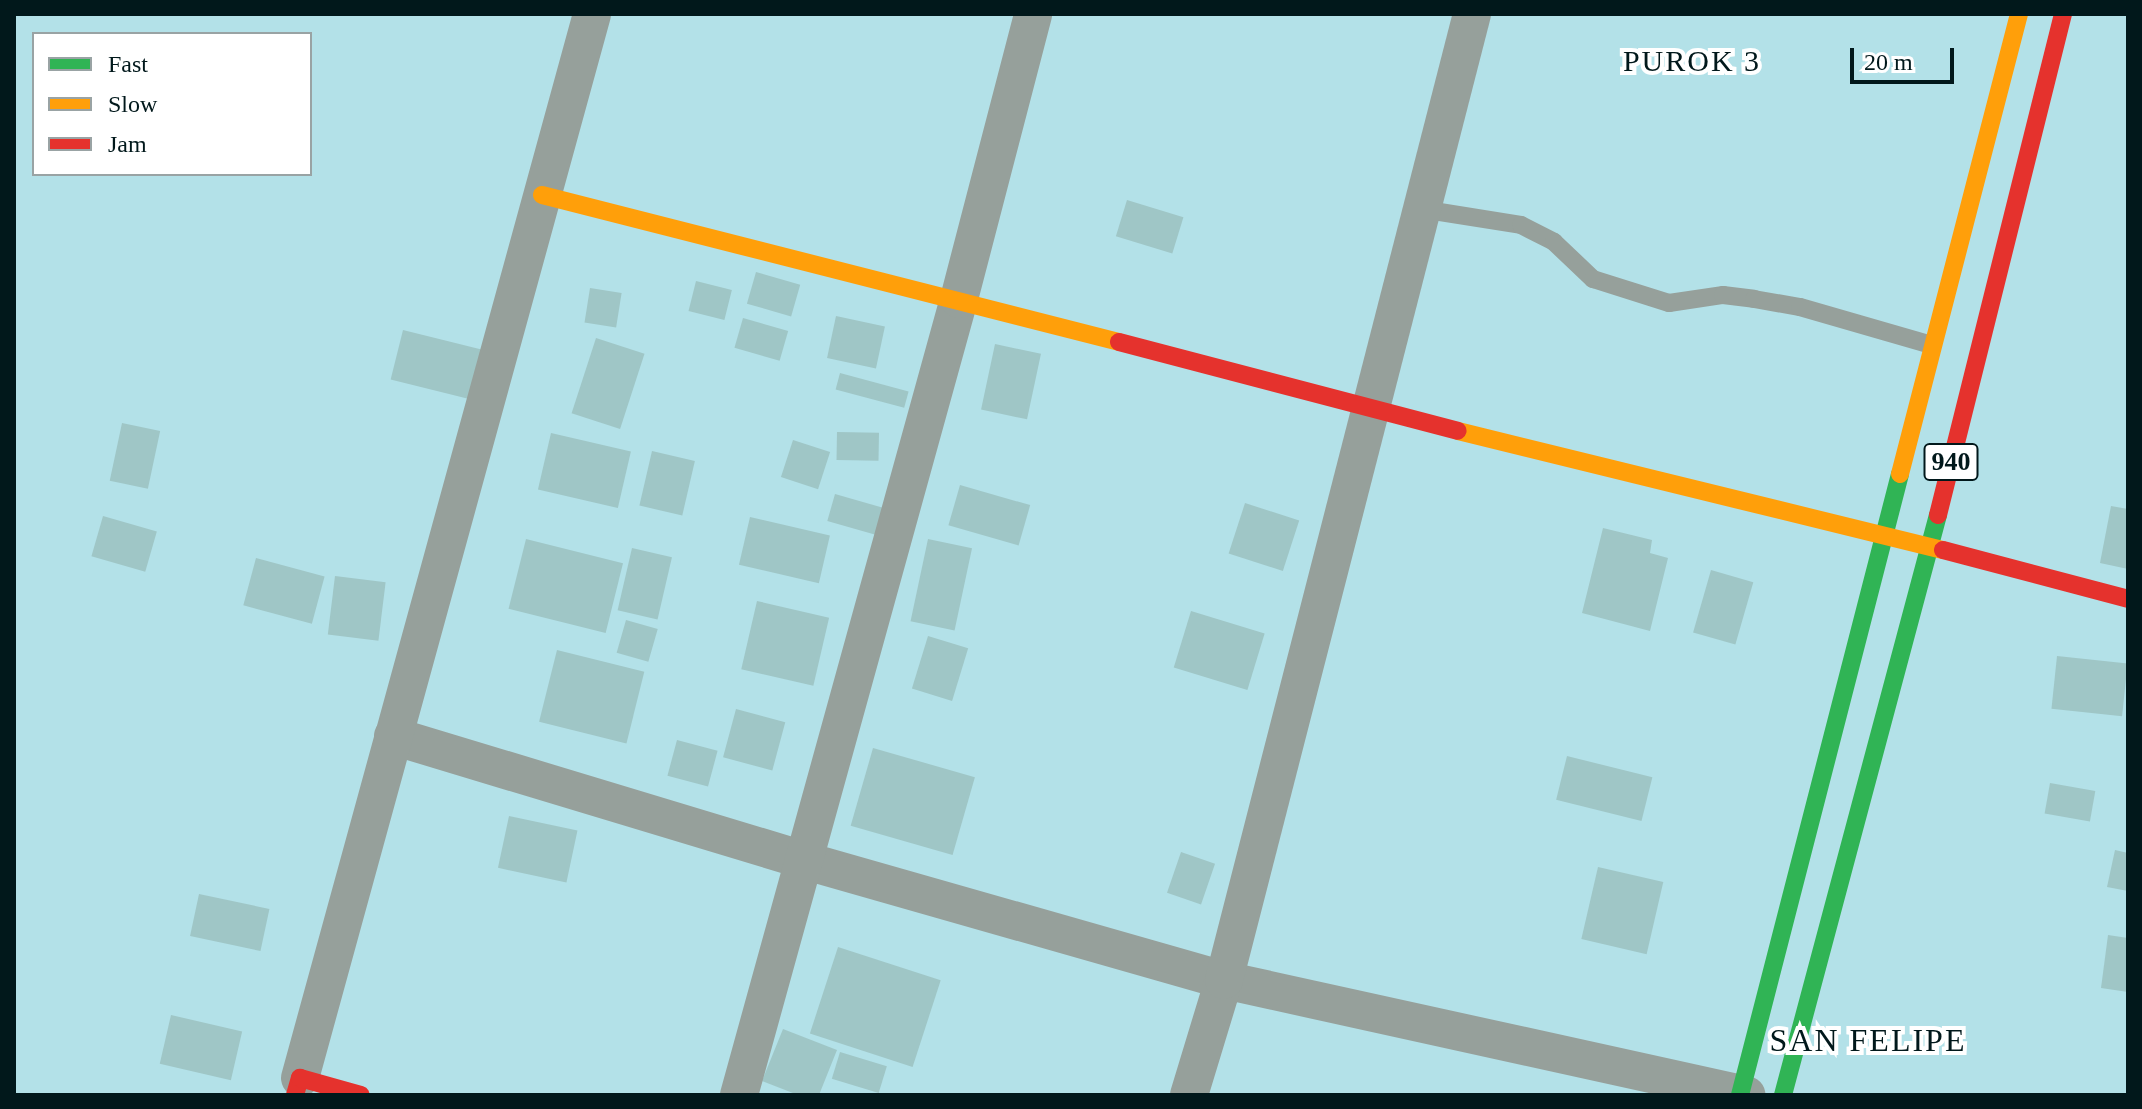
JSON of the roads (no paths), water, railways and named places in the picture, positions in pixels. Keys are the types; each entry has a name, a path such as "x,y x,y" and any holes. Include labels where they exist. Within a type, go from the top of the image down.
{"main road":[{"name":"940","path":"1742,1095 2019,14"},
{"name":"940","path":"1783,1095 1930,546 2063,14"},
{"path":"542,195 959,299 1368,409 1930,546 2128,599"},
{"path":"298,1086 361,1095"}],"street":[{"path":"298,1086 592,14"},
{"path":"739,1095 959,299 1033,14"},
{"path":"1189,1095 1224,980 1368,409 1472,14"},
{"path":"393,736 806,861 1224,980 1742,1095"}],"lane":[{"path":"1421,209 1521,225 1554,242 1593,279 1669,303 1723,295 1754,299 1800,307 1932,345"}],"district":[{"name":"PUROK 3","path":"1692,61"},
{"name":"SAN FELIPE","path":"1868,1040"}]}
